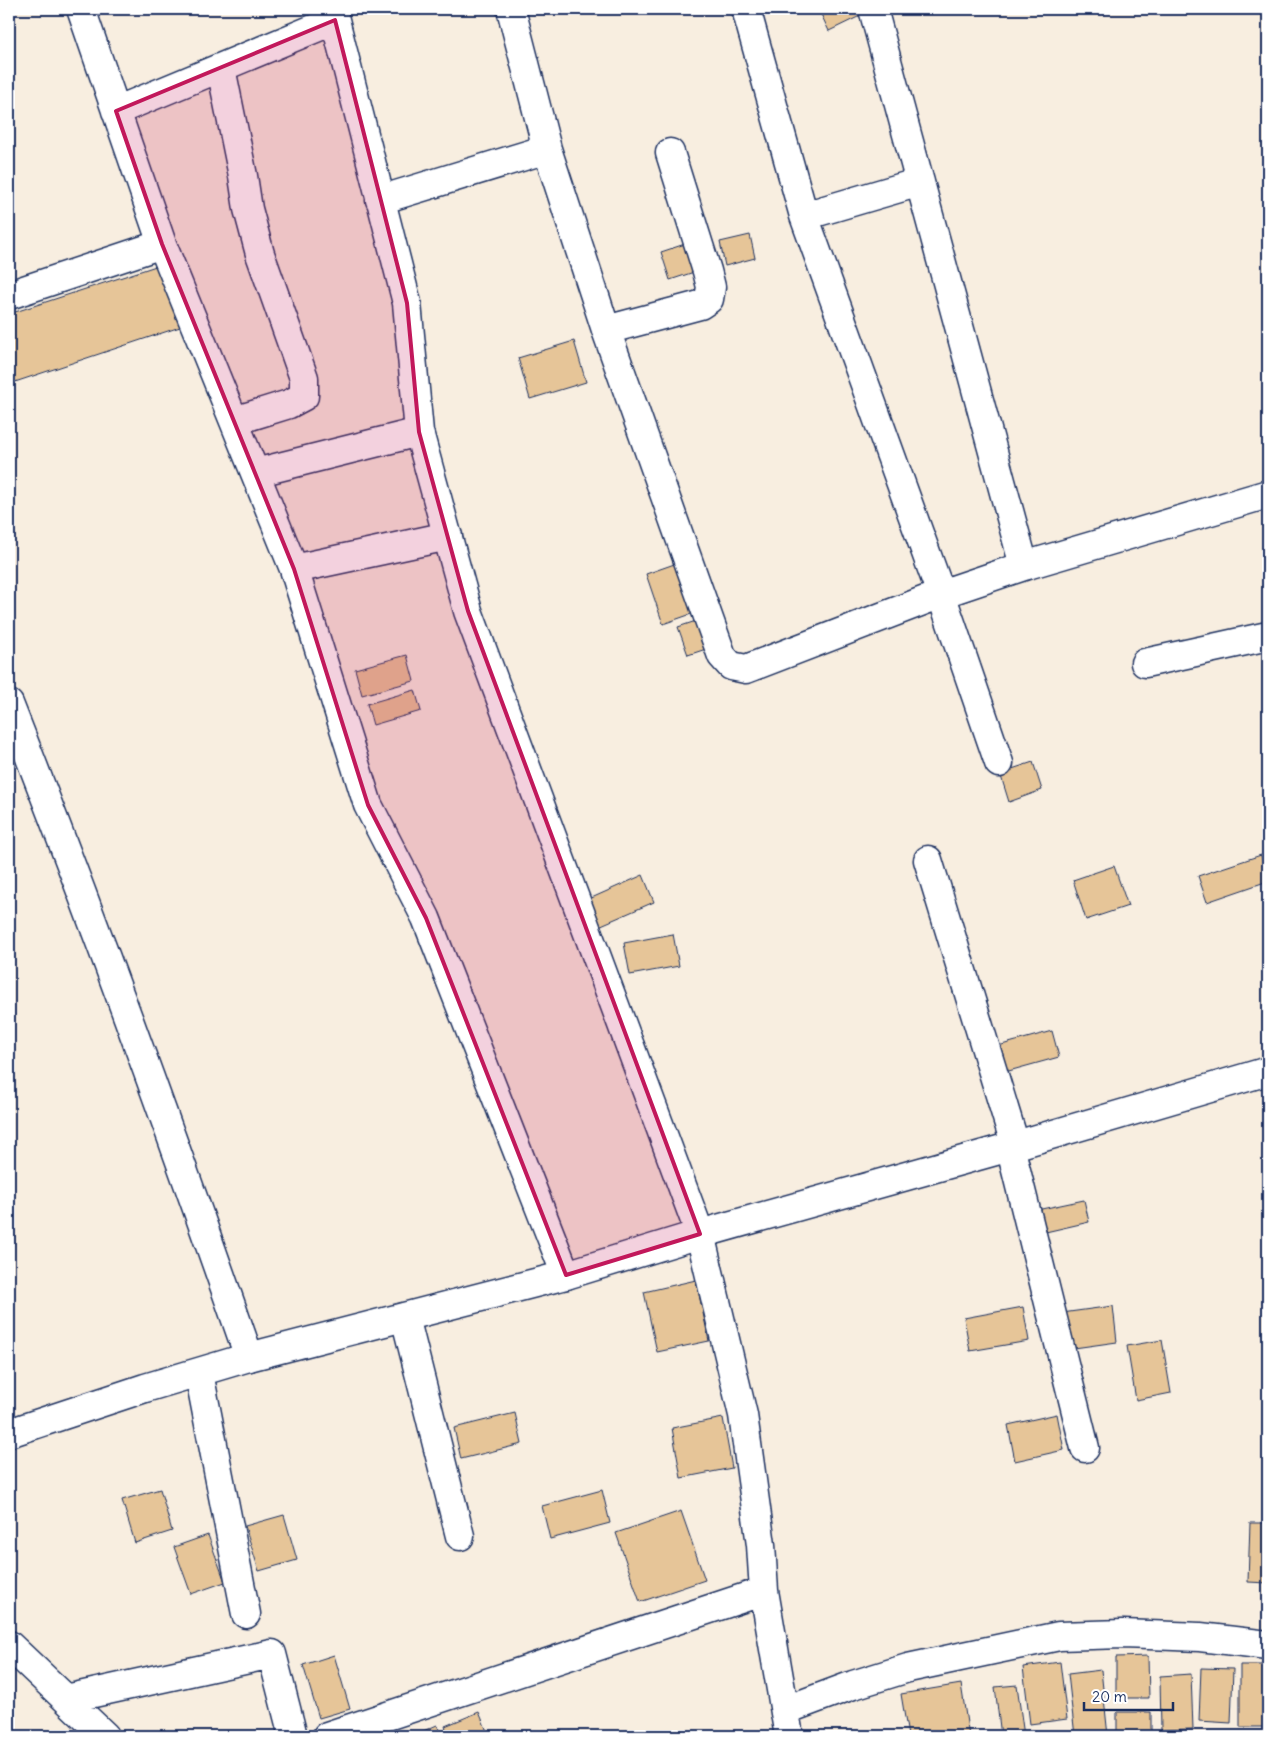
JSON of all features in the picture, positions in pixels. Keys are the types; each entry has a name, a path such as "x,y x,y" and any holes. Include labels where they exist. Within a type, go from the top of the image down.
{"street":[{"path":"81,9 162,244 294,569 368,805 426,918 566,1275"},
{"path":"511,9 547,149 606,330 722,656 731,666 746,669 941,594 1024,566 1268,494"},
{"path":"746,9 804,216 941,594 999,763"},
{"path":"873,9 1024,566"},
{"path":"116,112 221,68 333,14 407,303 419,432 468,611 700,1234 743,1416 761,1545 764,1591 788,1723 853,1685 908,1668 1059,1636 1123,1634 1200,1637 1268,1645"},
{"path":"221,68 250,218 260,254 304,378 304,396 289,404 234,421"},
{"path":"380,200 547,149"},
{"path":"606,330 700,306 709,299 711,287 707,272 670,153"},
{"path":"804,216 920,182"},
{"path":"9,295 162,244"},
{"path":"255,473 419,432"},
{"path":"294,569 448,536"},
{"path":"1145,663 1268,636"},
{"path":"9,704 184,1169 250,1357"},
{"path":"928,860 1013,1145 1085,1448"},
{"path":"9,1433 145,1388 250,1357 566,1275 700,1234 1268,1071"},
{"path":"405,1317 460,1536"},
{"path":"199,1373 246,1614"},
{"path":"326,1736 764,1591"},
{"path":"9,1645 105,1736"},
{"path":"66,1699 272,1654 293,1736"}],"highlighted area":[{"path":"335,20 407,303 419,432 468,611 700,1234 566,1275 426,918 368,805 294,569 162,244 116,111"}],"building":[{"path":"857,9 860,16 829,31 819,10"},
{"path":"750,235 755,258 725,266 720,242"},
{"path":"691,242 700,270 670,280 661,252"},
{"path":"159,265 180,327 9,384 9,314"},
{"path":"574,341 586,382 530,399 518,358"},
{"path":"680,562 697,612 663,624 646,574"},
{"path":"699,620 709,648 688,655 678,627"},
{"path":"407,655 414,681 362,695 355,669"},
{"path":"415,690 421,711 373,725 367,704"},
{"path":"1033,762 1042,790 1009,802 1000,773"},
{"path":"1261,855 1268,881 1207,902 1198,876"},
{"path":"1114,866 1128,906 1086,920 1073,880"},
{"path":"643,875 654,902 599,926 587,900"},
{"path":"673,934 679,966 630,975 624,943"},
{"path":"1052,1031 1059,1057 1005,1072 998,1046"},
{"path":"1084,1200 1089,1222 1037,1234 1032,1211"},
{"path":"696,1280 709,1341 657,1352 644,1292"},
{"path":"1113,1306 1117,1342 1067,1349 1062,1313"},
{"path":"1023,1307 1029,1341 970,1351 964,1318"},
{"path":"1162,1340 1171,1393 1136,1400 1127,1346"},
{"path":"515,1413 522,1444 461,1459 454,1428"},
{"path":"1057,1414 1064,1450 1015,1461 1008,1425"},
{"path":"723,1418 732,1468 681,1478 672,1428"},
{"path":"160,1489 172,1531 135,1543 122,1500"},
{"path":"602,1490 610,1523 550,1539 542,1506"},
{"path":"681,1511 705,1580 640,1602 616,1533"},
{"path":"284,1515 297,1560 259,1571 245,1526"},
{"path":"1250,1523 1268,1523 1268,1583 1248,1582"},
{"path":"208,1535 225,1582 191,1594 174,1547"},
{"path":"334,1655 350,1709 319,1718 303,1665"},
{"path":"1148,1656 1149,1698 1116,1698 1116,1657"},
{"path":"1060,1662 1067,1719 1030,1724 1023,1667"},
{"path":"1240,1665 1268,1665 1268,1727 1240,1727"},
{"path":"1201,1668 1233,1669 1231,1723 1199,1721"},
{"path":"1101,1670 1108,1736 1075,1736 1068,1674"},
{"path":"1191,1674 1193,1729 1161,1730 1160,1676"},
{"path":"961,1684 969,1736 908,1736 901,1694"},
{"path":"1017,1685 1024,1736 1001,1736 995,1687"},
{"path":"479,1712 489,1736 449,1736 445,1726"},
{"path":"1117,1712 1151,1712 1151,1736 1117,1736"},
{"path":"437,1725 442,1736 412,1736"}]}
